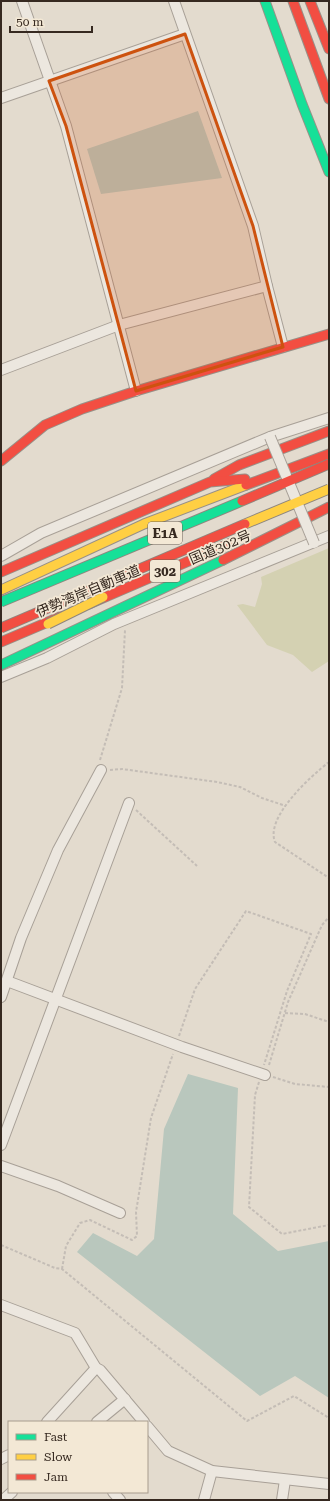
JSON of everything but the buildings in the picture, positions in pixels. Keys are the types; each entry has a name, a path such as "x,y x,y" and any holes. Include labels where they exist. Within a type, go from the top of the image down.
{"main road":[{"path":"265,1 329,172"},
{"path":"293,1 329,99"},
{"path":"310,1 329,49"},
{"path":"1,461 45,425 82,409 136,390 329,334"},
{"path":"1,572 210,482 239,465 329,431"},
{"path":"1,591 144,524 267,476 329,454"},
{"name":"伊勢湾岸自動車道","path":"1,602 329,464"},
{"path":"210,482 267,476"},
{"name":"伊勢湾岸自動車道","path":"1,628 329,489"},
{"path":"271,526 329,500"},
{"path":"1,665 329,507"},
{"path":"1,648 273,512"},
{"path":"1,591 161,534"},
{"name":"国道302号","path":"1,642 242,538"}],"street":[{"path":"22,1 66,126 136,390"},
{"path":"174,1 253,226 266,286 284,347"},
{"path":"1,98 185,34"},
{"path":"1,370 120,325 266,286"},
{"path":"1,556 41,533 270,437 329,418"},
{"path":"270,437 314,543"},
{"path":"1,677 47,658 114,624 329,536"},
{"path":"1,997 21,938 58,850 101,770"},
{"path":"1,1145 129,803"},
{"path":"7,981 176,1045 263,1074"},
{"path":"1,1166 58,1186 120,1213"},
{"path":"1,1306 75,1333 96,1368 143,1421"},
{"path":"48,1421 96,1368"},
{"path":"98,1421 125,1399"},
{"path":"148,1427 168,1451 212,1471 329,1484"},
{"path":"204,1500 212,1471"},
{"path":"282,1500 285,1480"},
{"path":"3,1500 11,1493"}],"path":[{"path":"126,620 122,688 100,758 101,770 122,769 217,782 240,788 262,798 286,806"},
{"path":"329,762 317,772 286,806 273,829 275,842 329,878"},
{"path":"129,803 197,866"},
{"path":"62,1269 66,1246 80,1224 90,1220 132,1240 137,1236 136,1212 151,1118 195,989 246,911 311,934 287,991 263,1074"},
{"path":"329,918 322,926 285,1013 255,1095 249,1207 282,1234 329,1225"},
{"path":"285,1013 304,1014 329,1022"},
{"path":"263,1074 294,1084 329,1087"},
{"path":"1,1245 55,1268 62,1269 247,1421 294,1396 329,1418"}],"highlighted area":[{"path":"185,34 253,226 283,347 136,391 66,126 49,81"}],"shaded area":[{"path":"198,111 222,178 101,194 87,149"},
{"path":"329,548 329,661 312,672 293,655 267,645 237,605 243,604 255,607 262,584 261,577"},
{"path":"188,1074 238,1088 233,1214 278,1251 329,1241 329,1398 295,1376 260,1396 77,1252 93,1233 137,1256 154,1239 164,1129"}],"traffic: fast":[{"path":"265,1 302,104 329,172"},
{"path":"1,602 242,501"},
{"path":"1,665 223,560"}],"traffic: slow":[{"path":"1,590 144,524 246,485"},
{"path":"245,524 329,489"},
{"path":"48,624 103,597"}],"traffic: jam":[{"path":"293,1 329,99"},
{"path":"310,1 329,49"},
{"path":"1,461 45,425 82,409 136,391 329,334"},
{"path":"214,479 239,465 329,431"},
{"path":"246,485 329,454"},
{"path":"242,501 329,464"},
{"path":"1,572 210,482 245,479"},
{"path":"223,560 329,507"},
{"path":"1,628 245,524"},
{"path":"89,604 233,542"},
{"path":"1,642 62,616"}]}
